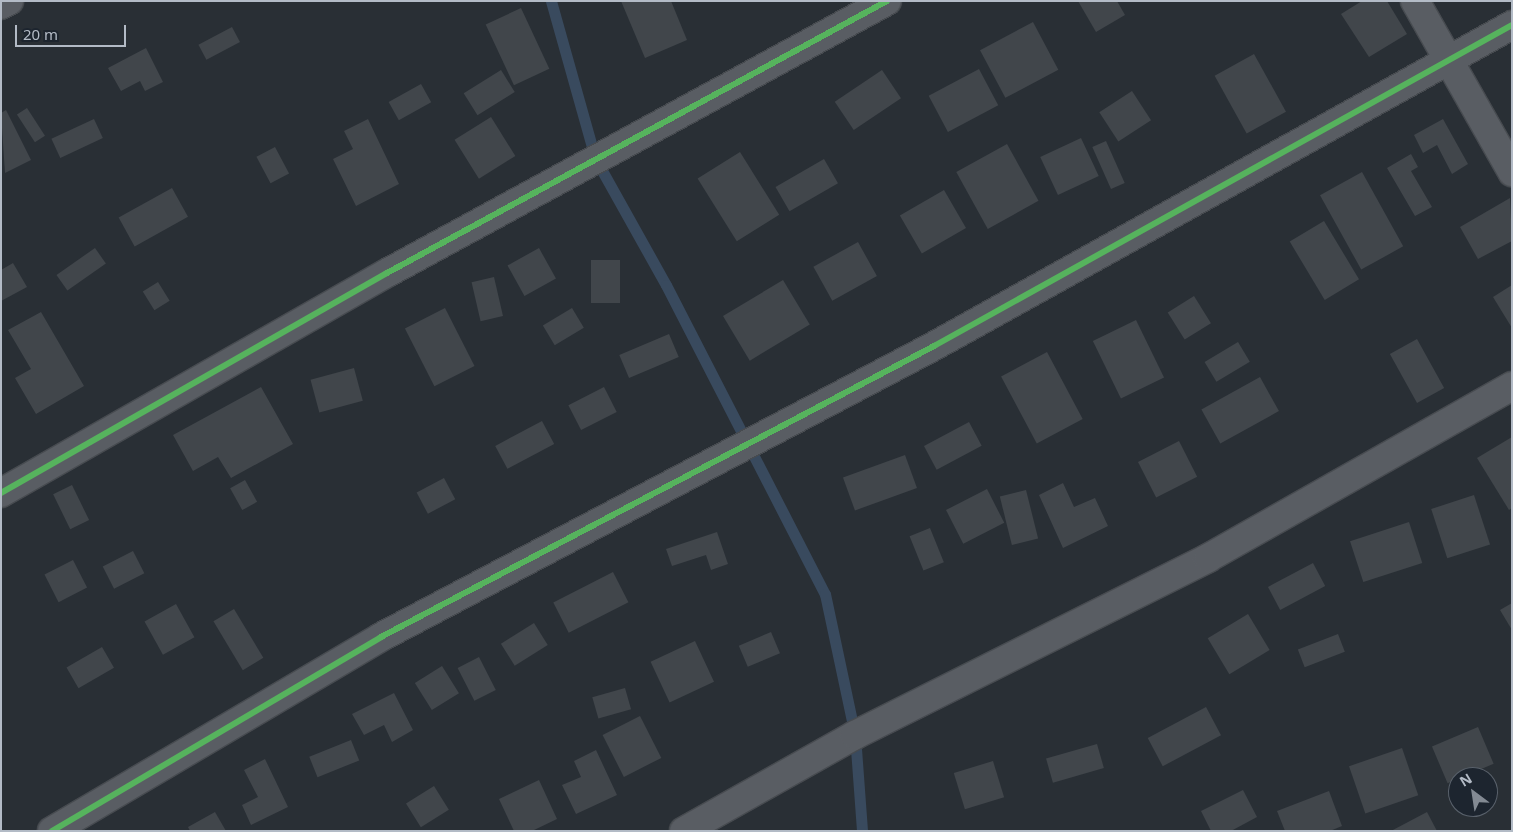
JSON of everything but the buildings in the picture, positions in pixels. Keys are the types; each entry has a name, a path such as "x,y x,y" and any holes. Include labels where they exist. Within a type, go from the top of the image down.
{"street":[{"path":"1,5 8,1"},
{"path":"1,493 387,273 887,1"},
{"path":"1415,1 1512,172"},
{"path":"52,831 381,637 934,346 1450,62 1512,25"},
{"path":"684,831 855,735 1208,558 1512,386"}],"waterway":[{"path":"551,1 595,158 666,285 825,594 855,735 862,831"}],"cycle path":[{"path":"1,493 387,273 887,1"},
{"path":"52,831 381,637 934,346 1512,25"}]}
